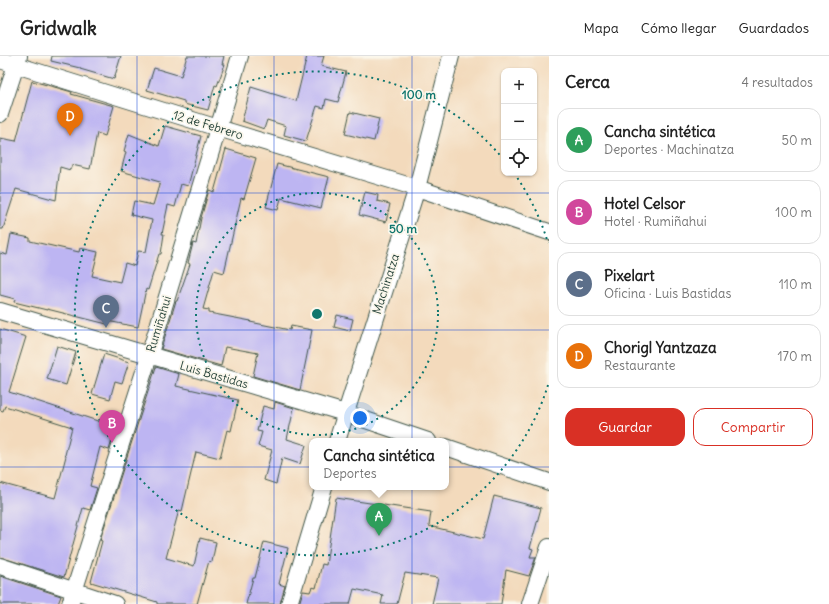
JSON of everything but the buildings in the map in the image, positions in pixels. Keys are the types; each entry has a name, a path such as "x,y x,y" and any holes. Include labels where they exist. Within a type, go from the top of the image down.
{"street":[{"name":"Rumiñahui","path":"72,598 149,356 240,56"},
{"name":"Machinatza","path":"338,438 417,188 450,56"},
{"name":"12 de Febrero","path":"0,60 17,61 218,128 417,188 549,232"},
{"path":"0,114 17,61"},
{"name":"Luis Bastidas","path":"0,311 345,414 419,438"},
{"path":"449,448 549,482"},
{"path":"289,604 323,490"},
{"path":"530,604 549,547"},
{"path":"0,566 72,598 115,604"}],"place":[{"name":"Chorigl Yantzaza","path":"70,136"},
{"name":"Pixelart","path":"106,328"},
{"name":"Hotel Celsor","path":"112,443"},
{"name":"Cancha sintética","path":"379,536"}]}
